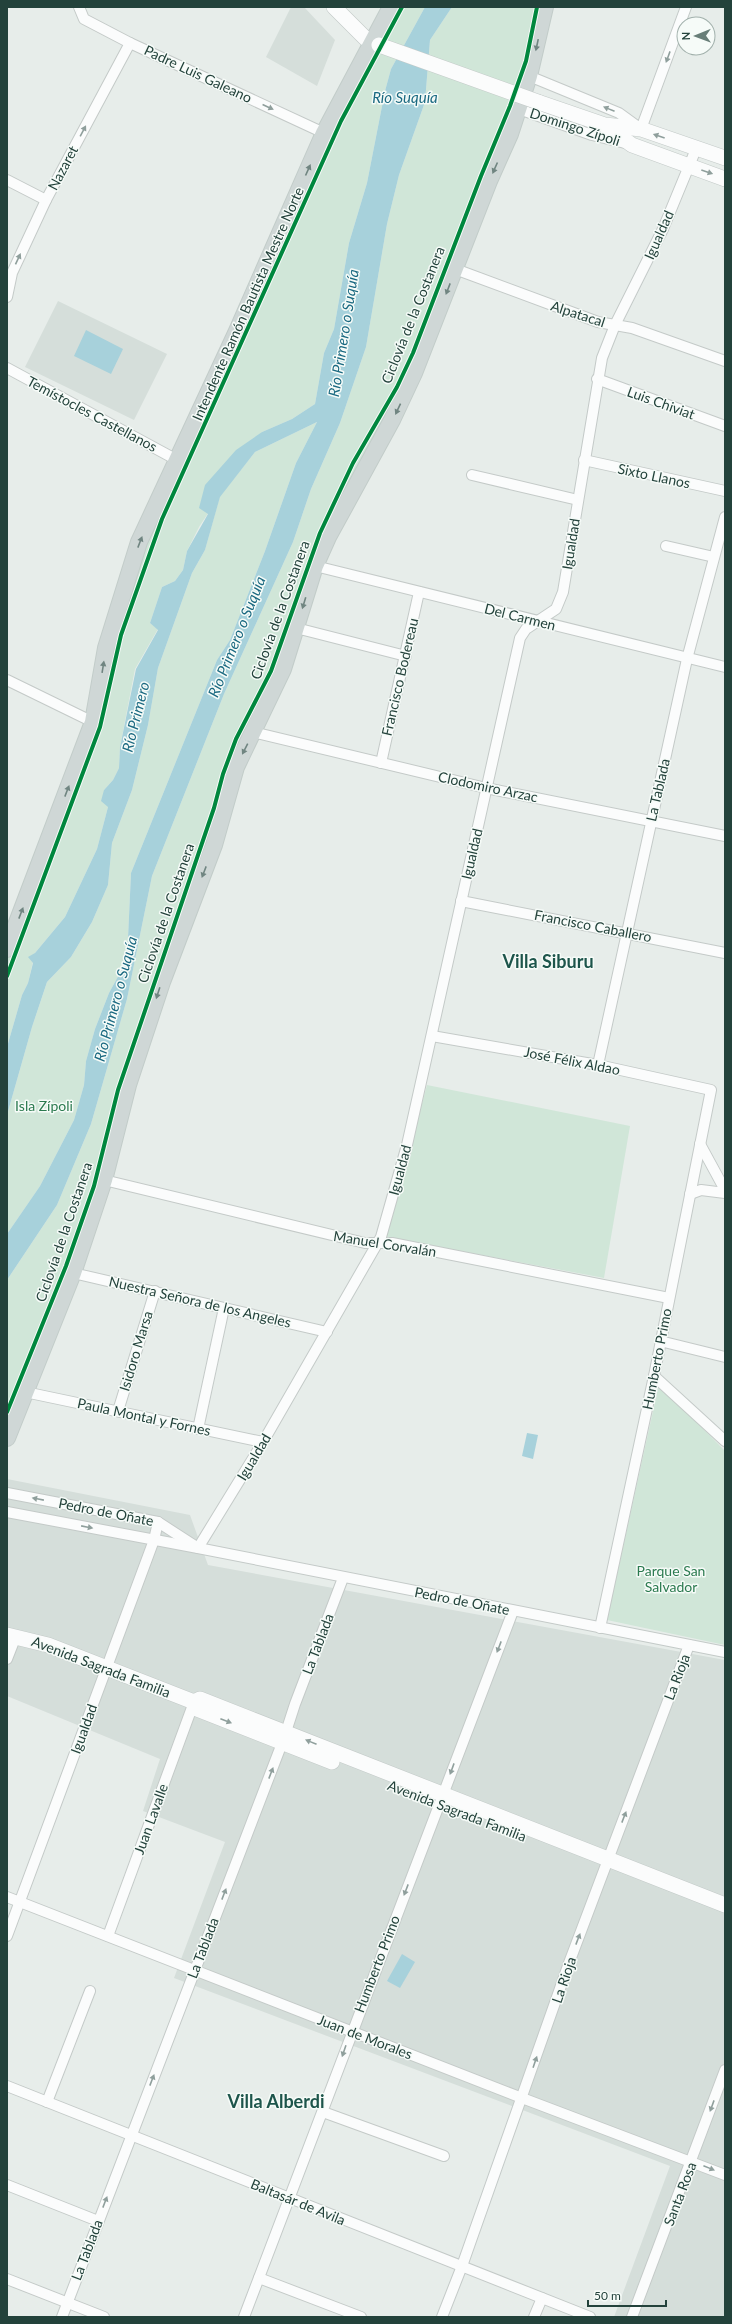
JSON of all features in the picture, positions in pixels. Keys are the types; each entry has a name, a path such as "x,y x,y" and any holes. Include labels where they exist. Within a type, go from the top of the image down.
{"main road":[{"path":"334,7 357,31 375,43"},
{"name":"Intendente Ramón Bautista Mestre Norte","path":"7,949 94,722 106,648 139,542 237,331 324,133 375,43 391,7"},
{"path":"7,1438 73,1273 104,1180 128,1085 157,997 214,845 236,766 283,670 315,566 328,537 392,420 414,373 519,109 529,76 545,7"},
{"name":"Domingo Zípoli","path":"375,43 605,125 641,130 725,158"},
{"name":"Domingo Zípoli","path":"605,125 632,145 725,179"},
{"name":"Avenida Sagrada Familia","path":"11,1636 34,1640 194,1702 200,1699 284,1737 607,1864 725,1915"},
{"name":"Avenida Sagrada Familia","path":"607,1864 725,1905"}],"street":[{"name":"Padre Luis Galeano","path":"80,7 84,19 130,43 324,133"},
{"path":"529,76 619,113 641,130 686,7"},
{"name":"Nazaret","path":"7,296 12,273 46,200 130,43"},
{"name":"Domingo Zípoli","path":"519,109 592,135 632,145"},
{"name":"Igualdad","path":"198,1548 263,1442 378,1243 407,1145 520,638 526,628 556,609 563,592 597,379 602,358 615,325 652,253 696,148"},
{"path":"7,180 46,200"},
{"name":"Alpatacal","path":"455,270 598,322 632,328 725,361"},
{"name":"Temístocles Castellanos","path":"7,368 177,460"},
{"name":"Luis Chiviat","path":"597,379 725,426"},
{"name":"Sixto Llanos","path":"584,460 725,491"},
{"path":"472,476 578,500"},
{"name":"La Tablada","path":"598,1065 650,821 687,659 725,517"},
{"path":"666,546 714,557"},
{"name":"Del Carmen","path":"315,566 687,659 725,667"},
{"name":"Francisco Bodereau","path":"381,763 420,592"},
{"path":"296,628 406,656"},
{"path":"7,680 94,722"},
{"name":"Clodomiro Arzac","path":"253,732 486,788 725,836"},
{"name":"Francisco Caballero","path":"461,900 627,932 725,953"},
{"name":"José Félix Aldao","path":"432,1036 598,1065 710,1090"},
{"name":"Humberto Primo","path":"600,1628 654,1376 710,1090"},
{"path":"700,1144 725,1190"},
{"name":"Manuel Corvalán","path":"104,1180 364,1243 392,1243 669,1298"},
{"path":"690,1194 701,1190 725,1193"},
{"name":"Nuestra Señora de los Angeles","path":"73,1273 327,1332"},
{"name":"Isidoro Marsa","path":"118,1412 155,1291"},
{"path":"198,1429 224,1308"},
{"path":"660,1341 725,1357"},
{"path":"654,1376 725,1441"},
{"name":"Paula Montal y Fornes","path":"25,1392 263,1442"},
{"name":"Pedro de Oñate","path":"7,1493 158,1522 198,1548"},
{"name":"Pedro de Oñate","path":"7,1512 198,1548 343,1578 725,1652"},
{"name":"Igualdad","path":"7,1936 21,1902 106,1667 154,1540 158,1522"},
{"name":"La Tablada","path":"62,2317 284,1737 343,1578"},
{"name":"Humberto Primo","path":"244,2317 323,2112 351,2032 513,1611"},
{"path":"7,1659 11,1636"},
{"name":"La Rioja","path":"442,2317 462,2266 569,1963 689,1645"},
{"name":"Juan Lavalle","path":"108,1936 194,1702"},
{"name":"Juan de Morales","path":"7,1897 351,2032 725,2175"},
{"path":"47,2102 90,1991"},
{"name":"Santa Rosa","path":"632,2317 692,2162 725,2070"},
{"name":"Baltasár de Avila","path":"7,2086 590,2317"},
{"path":"323,2112 444,2156"},
{"path":"7,2185 98,2221"},
{"path":"259,2278 361,2317"},
{"path":"7,2279 104,2317"},
{"path":"534,2317 542,2298"}],"shaded area":[{"path":"291,7 304,7 335,40 317,86 266,57"},
{"path":"58,301 167,354 134,420 25,367"},
{"path":"7,1479 190,1515 208,1565 725,1660 725,2317 614,2317 670,2166 174,1978 225,1842 143,1811 160,1759 7,1696"}],"green space":[{"path":"391,7 425,7 391,69 385,91 367,183 349,243 334,329 324,353 315,404 292,419 262,432 199,527 187,551 183,570 175,581 162,587 150,623 158,629 135,669 120,747 119,768 113,780 104,790 108,807 97,849 65,917 35,953 28,983 22,995 7,1047 7,949 89,734 139,542"},
{"path":"452,7 545,7 519,109 253,732 115,1135 7,1438 7,1280 57,1205 91,1124 127,999 152,876 224,694 293,542 311,489 340,423 366,347 387,224 399,175 425,102 430,40"},
{"name":"Isla Zípoli","path":"317,422 296,463 265,551 230,640 217,660 131,873 127,960 109,993 95,1029 86,1061 84,1085 74,1120 40,1186 7,1234 7,1115 32,1027 47,982 71,957 92,922 108,885 112,843 132,790 148,725 158,668 192,573 205,550 220,496 255,452"},
{"path":"427,1085 630,1126 604,1278 386,1237"},
{"name":"Parque San Salvador","path":"659,1384 725,1451 725,1645 607,1620"}],"water":[{"name":"Río Suquía","path":"425,7 452,7 430,40 425,102 399,175 387,224 366,347 340,423 311,489 293,542 224,694 152,876 127,999 91,1124 57,1205 7,1280 7,1234 40,1186 74,1120 84,1085 86,1061 95,1029 109,993 127,960 131,873 217,660 230,640 265,551 296,463 317,422 255,452 220,497 205,550 192,573 158,668 148,725 132,790 112,843 108,885 92,922 71,957 47,982 32,1027 7,1115 7,1047 33,963 28,957 35,953 65,917 97,849 108,807 101,801 104,790 113,780 119,768 120,747 136,669 158,630 150,623 162,587 175,581 183,570 187,551 208,514 199,508 205,485 236,450 262,432 292,419 315,404 324,353 334,329 349,243 367,183 385,91 391,69"},
{"path":"86,330 123,349 111,374 74,356"},
{"path":"527,1433 538,1435 533,1459 522,1456"},
{"path":"402,1954 415,1962 400,1988 387,1981"}],"cycle path":[{"path":"7,976 100,727 121,635 162,519 341,121 402,7"},
{"name":"Ciclovía de la Costanera","path":"7,1412 66,1266 94,1186 118,1090 236,739 271,671 320,533 353,463 397,387 413,353 481,176 510,106 526,61 537,7"}],"district":[{"name":"Villa Siburu","path":"548,962"},
{"name":"Villa Alberdi","path":"276,2102"}],"water label":[{"name":"Río Primero o Suquía","path":"344,333"},
{"name":"Río Primero o Suquía","path":"237,637"},
{"name":"Río Primero","path":"136,717"},
{"name":"Río Primero o Suquía","path":"116,999"}]}
